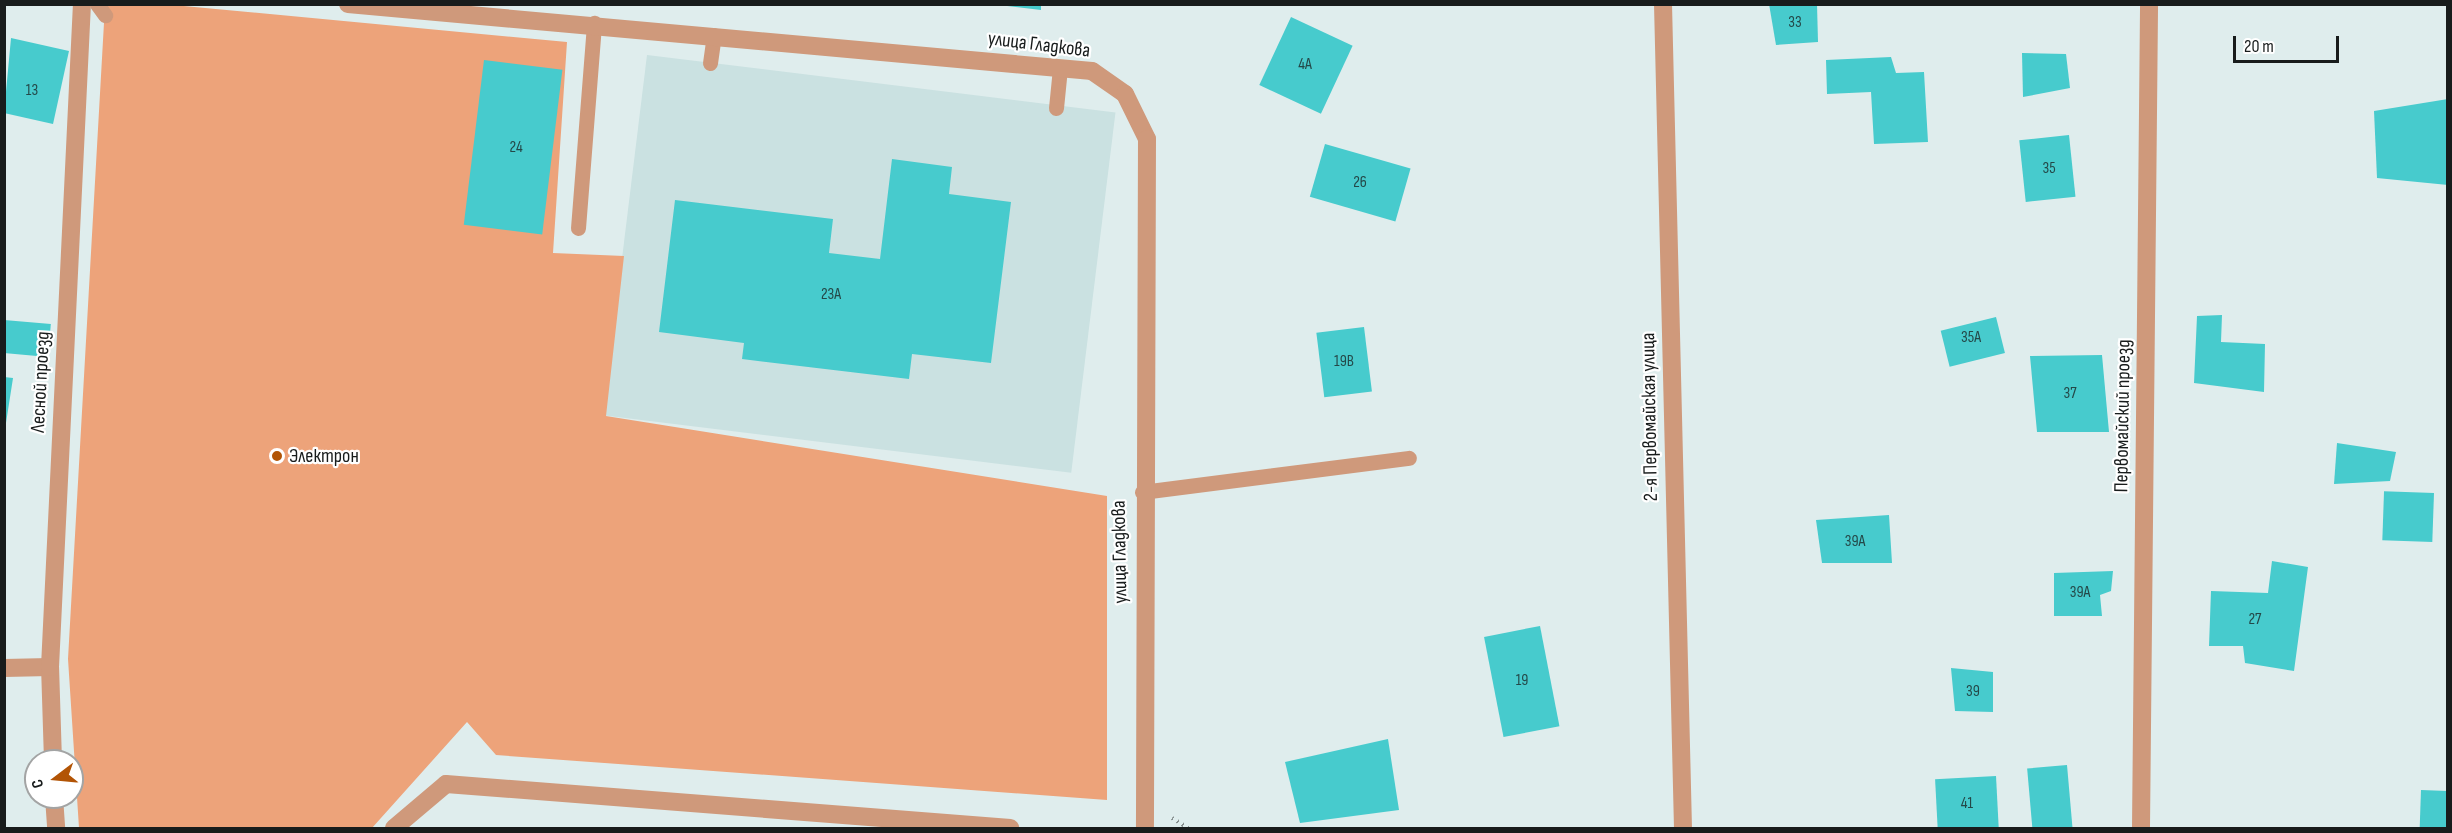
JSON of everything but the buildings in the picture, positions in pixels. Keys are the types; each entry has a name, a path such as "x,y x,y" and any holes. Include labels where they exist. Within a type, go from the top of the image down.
{"street":[{"name":"Лесной проезд","path":"53,749 50,666 82,4"},
{"name":"улица Гладкова","path":"348,4 594,23 1092,71 1125,94 1147,139 1142,492 1146,828"},
{"name":"2-я Первомайская улица","path":"1663,4 1683,828"},
{"name":"Первомайский проезд","path":"2141,828 2149,4"},
{"path":"4,668 50,666"},
{"path":"394,828 446,784 1010,828"},
{"path":"55,809 56,828"}],"lane":[{"path":"578,228 594,23"},
{"path":"710,63 714,35"},
{"path":"1056,108 1060,68"},
{"path":"1142,492 1409,458"}],"shaded area":[{"path":"105,5 173,5 567,42 553,253 624,256 606,416 1107,496 1107,800 496,755 467,722 372,828 79,828 78,809 84,809 84,749 74,749 68,659"},
{"path":"647,55 1115,113 1071,473 603,415"}],"place":[{"name":"Электрон","path":"277,456"}]}
